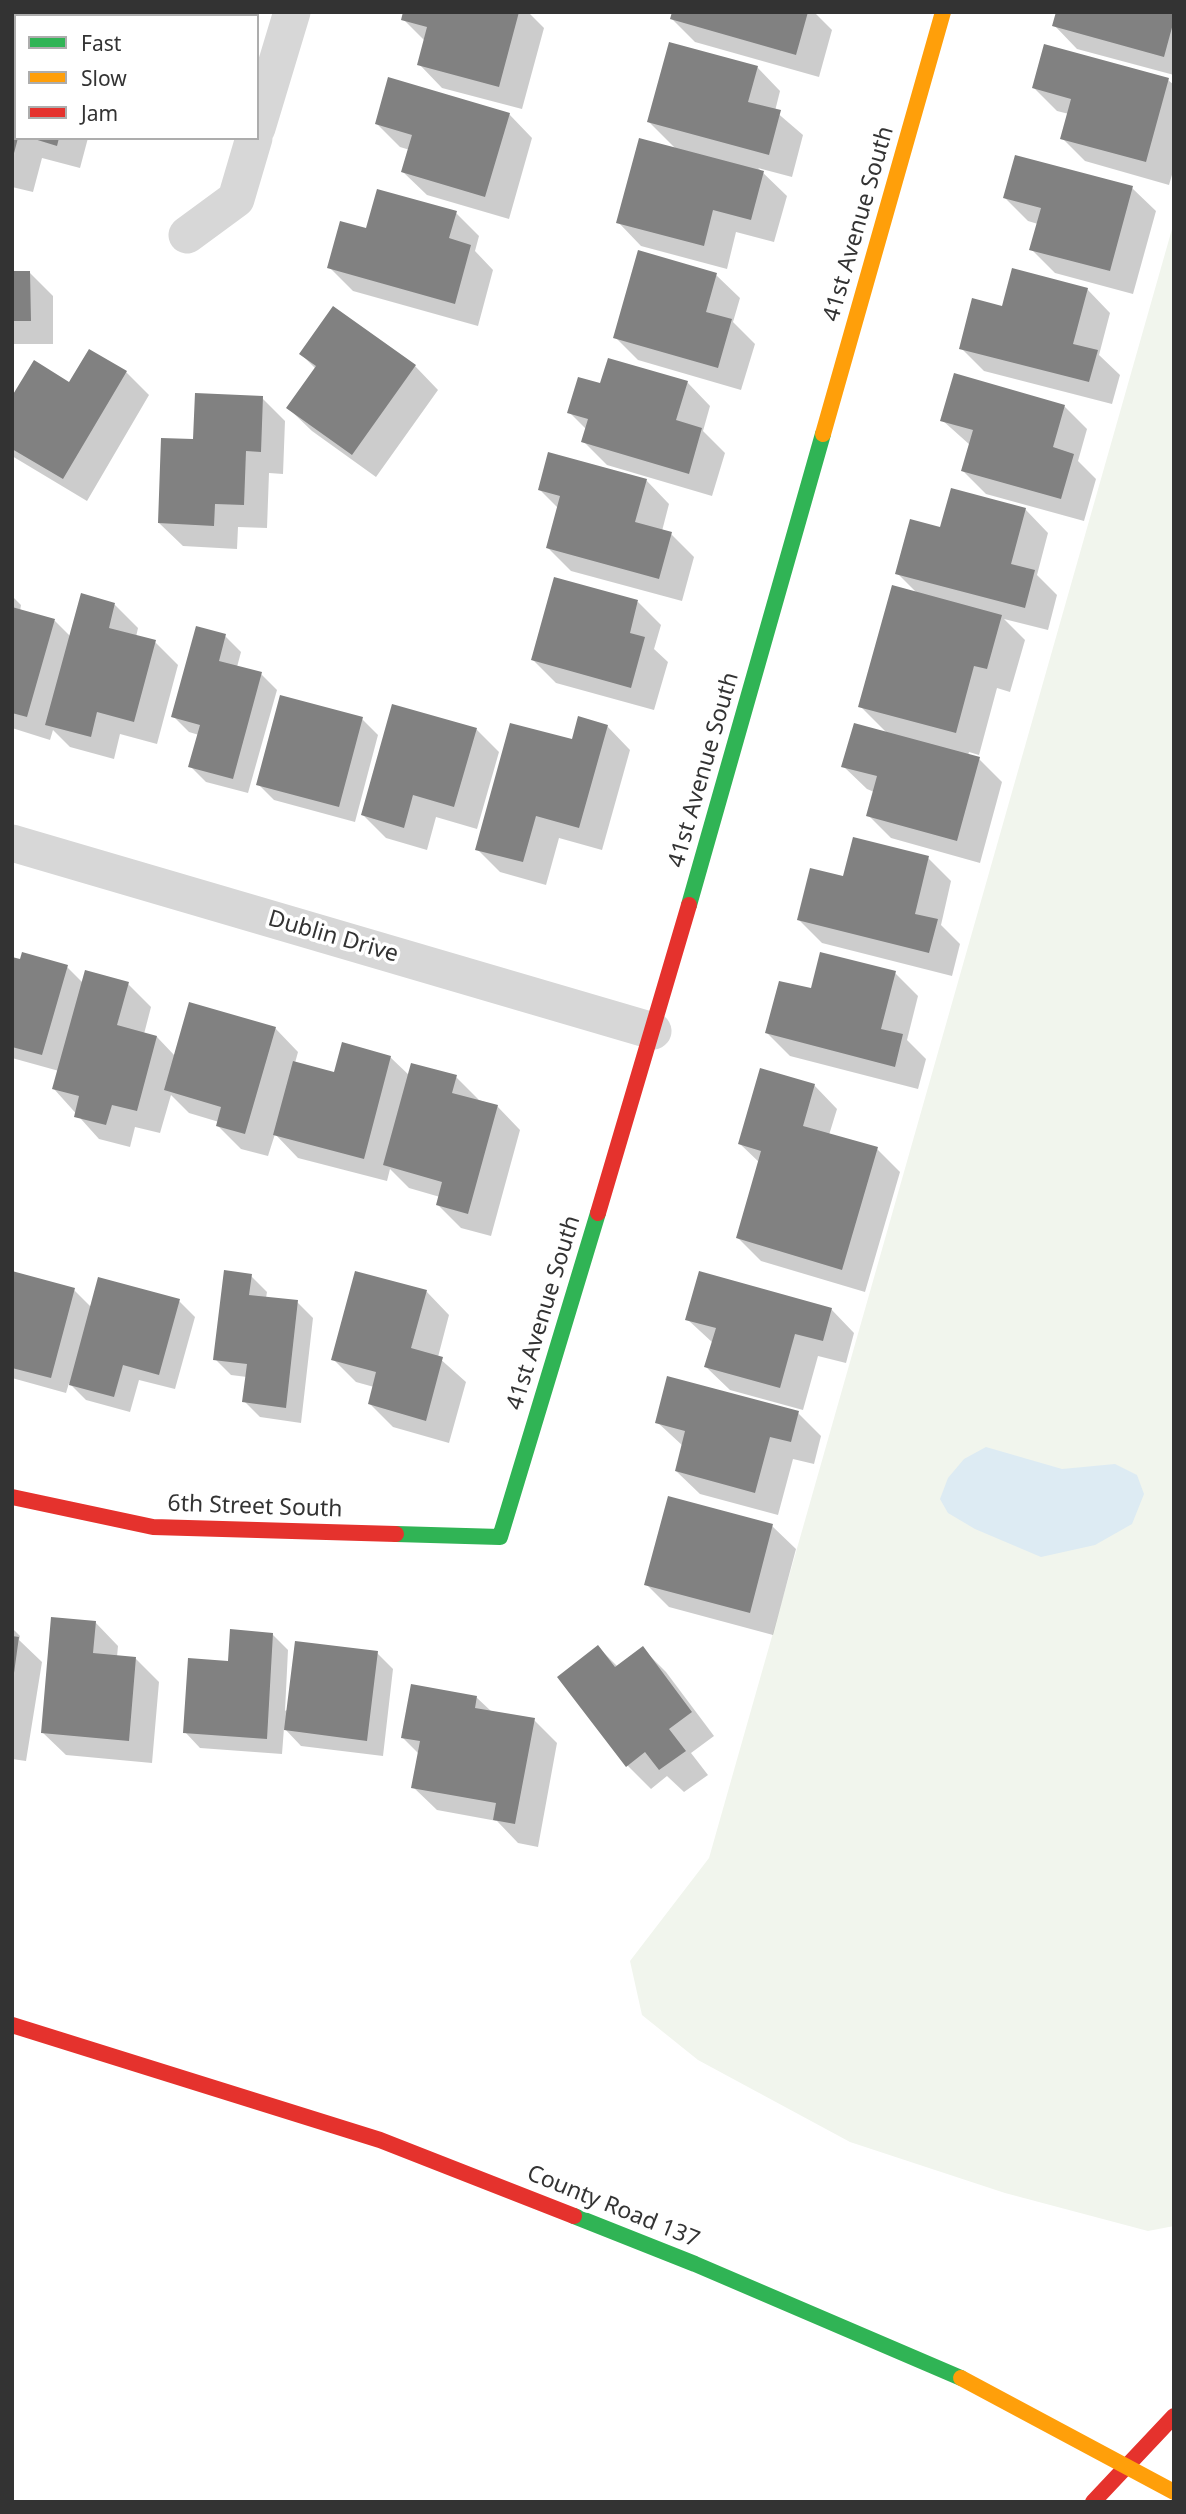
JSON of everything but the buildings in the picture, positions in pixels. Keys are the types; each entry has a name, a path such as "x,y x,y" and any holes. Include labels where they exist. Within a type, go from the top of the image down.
{"main road":[{"name":"41st Avenue South","path":"499,1537 653,1031 943,12"},
{"name":"6th Street South","path":"12,1497 153,1527 499,1537"},
{"name":"County Road 137","path":"12,2025 380,2140 695,2264 961,2378 1174,2492"},
{"path":"1093,2502 1174,2416"}],"street":[{"path":"259,121 292,12"},
{"path":"187,235 236,199 253,140"},
{"name":"Dublin Drive","path":"12,843 653,1031"}],"shaded area":[{"path":"1174,222 1174,2226 1148,2231 1005,2193 850,2142 698,2060 642,2015 630,1961 709,1858"},
{"path":"986,1447 1062,1469 1115,1464 1137,1475 1144,1494 1132,1524 1095,1545 1041,1557 975,1529 948,1513 940,1499 948,1478 964,1459"}],"traffic: fast":[{"path":"689,905 823,434"},
{"path":"396,1534 500,1537 598,1213"},
{"path":"574,2216 695,2264 961,2378"}],"traffic: slow":[{"path":"823,434 943,12"},
{"path":"961,2378 1174,2492"}],"traffic: jam":[{"path":"598,1213 689,905"},
{"path":"12,1497 153,1527 396,1534"},
{"path":"12,2025 380,2140 574,2216"},
{"path":"1093,2502 1174,2416"}]}
